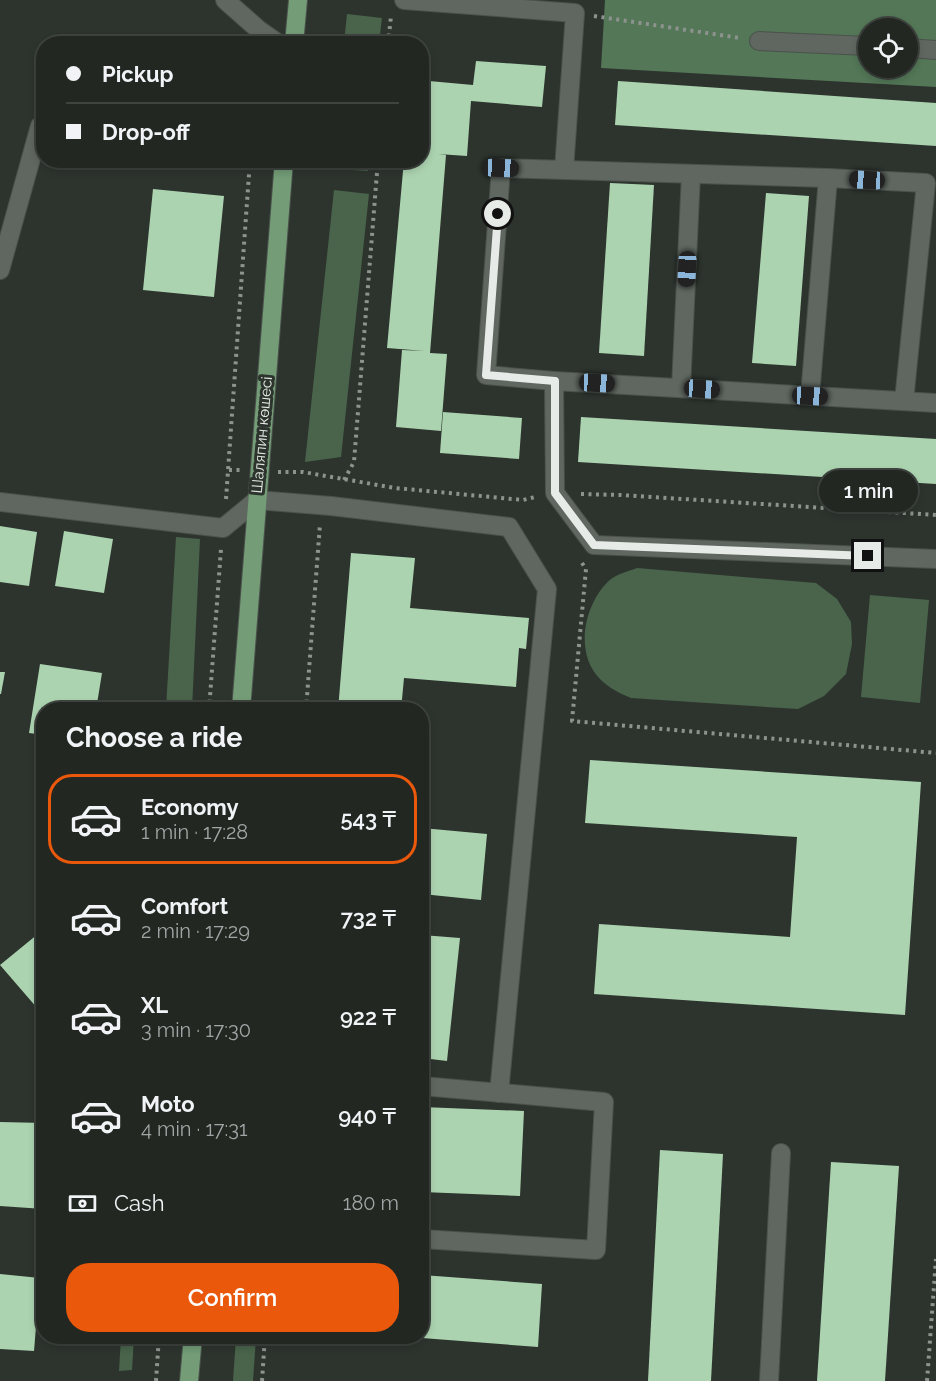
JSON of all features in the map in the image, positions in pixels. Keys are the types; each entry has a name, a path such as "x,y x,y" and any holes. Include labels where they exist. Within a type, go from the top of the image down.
{"main road":[{"path":"295,36 298,0"},
{"name":"Шаляпин көшесі","path":"242,702 283,168"},
{"path":"189,1381 192,1344"}],"street":[{"path":"225,0 268,36"},
{"path":"398,5 576,7 564,170"},
{"path":"759,41 858,46"},
{"path":"918,49 936,50"},
{"path":"0,270 36,140"},
{"path":"904,401 926,183 501,168 486,375 936,403"},
{"path":"681,388 691,174"},
{"path":"810,396 828,178"},
{"path":"555,381 555,493 594,545 936,559"},
{"path":"0,502 222,528 257,500 331,506 509,527 547,589 498,1093"},
{"path":"429,1087 604,1102 596,1250 429,1239"},
{"path":"769,1381 781,1153"}],"path":[{"path":"390,36 398,5"},
{"path":"576,7 759,41"},
{"path":"210,702 222,528 230,470 249,168"},
{"path":"307,702 320,525 354,462 377,168"},
{"path":"580,560 586,569 572,721 936,753"},
{"path":"927,1381 936,1259"},
{"path":"156,1381 158,1344"},
{"path":"262,1381 264,1344"}],"green space":[{"path":"605,0 936,0 936,87 601,68"},
{"path":"347,14 382,18 380,36 345,36"},
{"path":"334,168 368,168 368,171"},
{"path":"334,190 369,194 341,457 305,462"},
{"path":"176,537 200,539 192,702 166,702"},
{"path":"637,568 816,583 837,599 851,622 852,644 846,674 824,696 798,709 631,698 618,692 603,682 592,668 587,655 586,627 589,613 602,589 614,577"},
{"path":"870,595 929,600 920,703 861,697"},
{"path":"121,1344 134,1344 132,1370 119,1371"},
{"path":"236,1344 256,1344 253,1381 233,1381"}],"building":[{"path":"476,61 546,66 542,107 471,101 467,156 438,154 446,155 430,353 447,354 441,431 396,427 402,350 425,351 387,348 403,168 429,168 429,81 473,85"},
{"path":"618,81 936,103 936,146 615,125"},
{"path":"610,183 654,185 644,356 599,353"},
{"path":"153,189 224,196 214,297 143,290"},
{"path":"766,193 809,196 796,366 752,363"},
{"path":"443,412 522,418 519,459 440,453"},
{"path":"581,417 936,439 936,484 578,462"},
{"path":"0,526 37,532 29,586 0,582"},
{"path":"64,531 113,539 104,593 55,586"},
{"path":"351,553 415,558 410,608 529,618 526,649 519,648 516,687 404,678 402,702 339,702"},
{"path":"40,664 102,673 97,702 36,702 36,734 29,733"},
{"path":"0,672 5,672 1,694 0,694"},
{"path":"590,760 921,782 905,1015 594,994 599,924 790,937 797,837 585,823"},
{"path":"429,829 487,834 481,900 429,895"},
{"path":"36,936 36,1007 0,965"},
{"path":"429,936 460,938 447,1061 429,1059"},
{"path":"429,1107 524,1111 520,1196 429,1192"},
{"path":"0,1122 36,1123 36,1208 0,1206"},
{"path":"660,1150 723,1154 711,1381 648,1381"},
{"path":"831,1162 899,1166 885,1381 817,1381"},
{"path":"0,1274 36,1278 34,1351 0,1349"},
{"path":"429,1276 542,1284 538,1347 429,1339"}],"route":[{"path":"498,214 486,375 555,381 555,493 594,545 868,556"}]}
